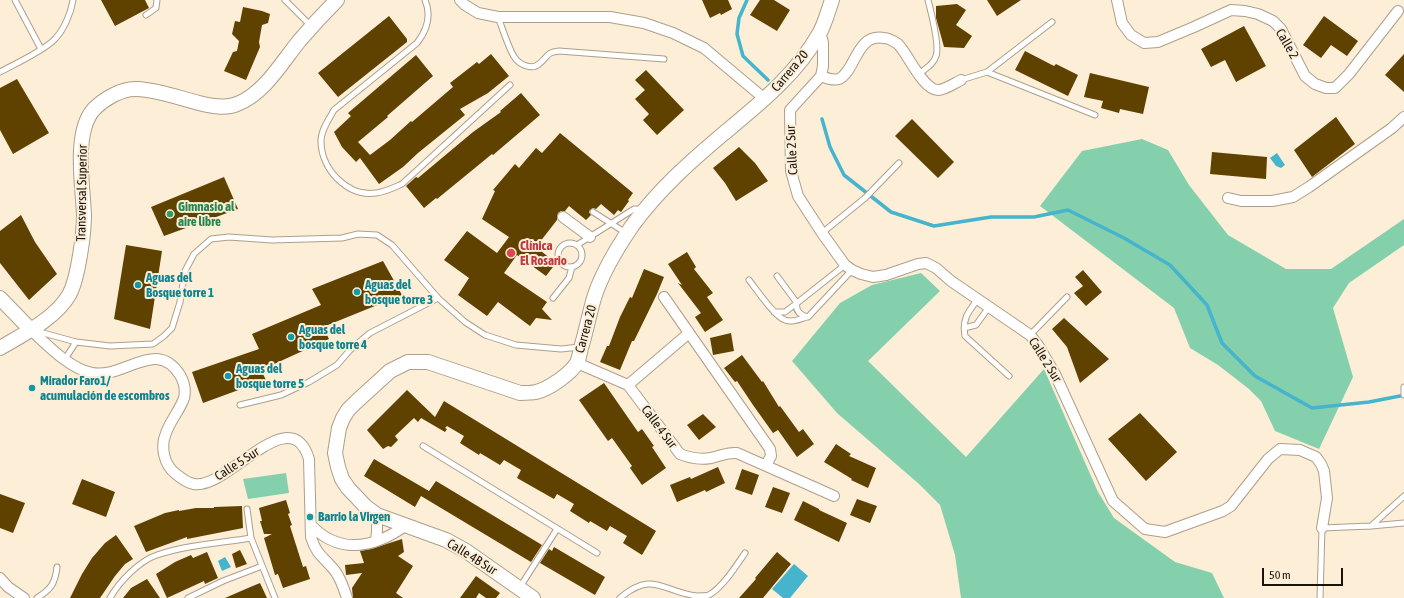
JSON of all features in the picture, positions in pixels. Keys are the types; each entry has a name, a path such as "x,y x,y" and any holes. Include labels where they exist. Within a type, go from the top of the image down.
{"street":[{"name":"Transversal Superior","path":"0,348 31,330 53,313 69,295 74,283 83,234 84,217 81,151 83,134 88,119 94,110 106,100 122,91 136,88 211,106 228,107 247,100 263,87 336,0"},
{"path":"460,0 478,13 498,17 610,17 644,23 672,33 704,48 766,100"},
{"name":"Carrera 20","path":"377,515 357,499 348,488 342,479 338,467 335,453 336,439 339,428 348,410 390,371 408,362 428,362 520,393 535,392 563,377 577,362 594,298 602,277 627,234 643,211 669,182 766,100 802,60 820,33 832,0"},
{"name":"Calle 2","path":"1117,0 1122,23 1131,35 1144,43 1158,42 1231,10 1258,14 1273,21 1281,29 1305,76 1315,84 1326,88 1335,88 1349,74 1398,11"},
{"path":"820,33 823,42 823,66 821,76 830,80 839,79 869,40 885,38 898,44 919,74 932,88 939,90 961,80"},
{"name":"Calle 2 Sur","path":"821,76 790,110 791,171 798,196 822,233 848,268 872,277 886,275 918,264 926,264 936,268 951,281 1030,335 1056,374 1113,501 1145,529 1165,532 1223,511 1231,506 1268,458 1280,449 1300,450 1316,457 1321,464 1324,471 1327,498 1322,528"},
{"path":"1228,198 1241,201 1272,201 1293,197 1404,118"},
{"path":"564,217 590,237"},
{"path":"664,297 770,449 770,456 766,465"},
{"name":"Calle 5 Sur","path":"0,298 31,330 65,359 91,373 103,374 115,372 139,361 148,359 158,359 170,363 180,375 185,386 184,398 165,434 164,455 171,471 186,481 195,484 208,482 219,477 261,448 280,438 288,437 302,444 309,459 311,537 314,547 335,571 343,585 347,597"},
{"path":"628,385 689,334"},
{"name":"Calle 4 Sur","path":"577,362 628,385 680,454 690,458 711,458 728,452 737,453 834,496"},
{"path":"376,541 377,515"},
{"name":"Calle 4B Sur","path":"377,515 446,540 459,547 533,598"},
{"path":"311,525 320,534 333,541 346,545 359,545 376,541 388,537 405,526"},
{"path":"0,578 8,587 24,598"}],"lane":[{"path":"15,0 41,49"},
{"path":"0,72 54,40 64,24 74,0"},
{"path":"146,15 156,8 157,0"},
{"path":"285,0 312,27"},
{"path":"425,0 429,11 427,22 424,33 417,43 334,110 326,123 320,139 322,154 328,168 340,182 351,189 363,193 386,191 402,184 510,85"},
{"path":"919,74 934,60 937,55 935,35 928,0"},
{"path":"498,17 514,58 522,65 532,67 539,65 548,54 559,51 664,59"},
{"path":"961,80 987,72 1052,22"},
{"path":"987,72 1095,115"},
{"path":"822,233 865,198 899,163"},
{"path":"577,245 580,249 582,258 572,267 562,265 557,257 563,244 568,243 577,245 634,210 638,209 643,211"},
{"path":"593,212 627,234"},
{"path":"31,330 76,342 117,346 154,344 172,328 180,302 185,271 194,254 211,239 228,236 272,240 342,238 358,234 377,235 392,244 438,298 465,322 485,335 516,346 561,349 582,347"},
{"path":"553,298 569,278 572,267"},
{"path":"774,312 785,312 848,268"},
{"path":"749,280 774,312 783,319 794,321 808,317 848,268"},
{"path":"777,276 797,303 797,310 799,313 808,317"},
{"path":"1030,335 1067,297"},
{"path":"240,404 281,395 309,382 337,365 350,350 370,333 438,298"},
{"path":"978,299 966,316 964,328 965,336 1009,376"},
{"path":"964,328 976,324 989,307"},
{"path":"65,359 76,342"},
{"path":"1404,387 1404,395"},
{"path":"423,446 597,553"},
{"path":"1371,526 1404,496"},
{"path":"247,509 251,538 275,598"},
{"path":"1320,598 1322,528 1404,523"},
{"path":"519,588 557,528"},
{"path":"110,598 114,591 135,568 155,555 183,548 251,538"},
{"path":"620,598 630,589 642,584 666,586 691,595 708,596 716,589 745,553"},
{"path":"188,598 262,566"},
{"path":"37,598 52,586 56,578 57,567"}],"green space":[{"path":"1142,139 1168,150 1189,185 1228,235 1286,269 1331,269 1404,219 1404,245 1349,283 1333,308 1353,377 1319,449 1275,431 1261,401 1249,389 1218,365 1190,348 1174,308 1040,206 1082,151"},
{"path":"921,273 940,291 868,361 966,457 1044,369 1098,492 1114,518 1175,562 1212,573 1224,598 961,598 955,555 940,505 919,484 837,413 792,361 840,303 872,285"},
{"path":"286,473 289,493 248,499 243,479"}],"water":[{"path":"1277,153 1285,165 1281,168 1276,166 1270,158"},
{"path":"225,557 231,567 222,571 218,561"},
{"path":"794,564 808,576 790,598 783,598 772,589"}],"building":[{"path":"101,0 145,0 149,8 115,26"},
{"path":"702,0 728,0 732,9 721,15 720,13 710,18"},
{"path":"760,0 774,0 790,10 777,31 750,15"},
{"path":"987,0 1021,0 997,16"},
{"path":"957,4 966,10 956,25 972,36 964,48 944,47 936,18 936,6"},
{"path":"243,7 270,14 268,23 262,25 259,42 260,47 246,80 224,71 233,52 237,51 239,41 232,34 235,21 240,22"},
{"path":"389,16 407,39 407,42 338,97 318,73"},
{"path":"1324,16 1358,41 1347,56 1331,45 1321,58 1303,45"},
{"path":"1244,26 1266,66 1236,82 1225,60 1211,67 1201,49"},
{"path":"1025,51 1054,66 1056,64 1078,75 1068,96 1015,70"},
{"path":"491,54 509,76 488,93 460,109 465,115 403,167 379,184 360,158 356,162 342,147 334,132 351,116 348,113 416,55 433,76 358,142 370,155 453,87 450,83 477,62 479,64"},
{"path":"1404,54 1404,92 1385,75"},
{"path":"646,70 684,110 657,135 643,120 649,114 635,99 645,90 635,80"},
{"path":"1090,73 1149,87 1143,114 1120,109 1119,113 1101,108 1103,101 1084,97"},
{"path":"17,79 49,133 13,154 0,130 0,88"},
{"path":"521,93 540,115 493,155 492,154 424,208 406,186 416,177 418,178 473,132 501,112 500,111"},
{"path":"1336,117 1355,144 1312,177 1294,150"},
{"path":"912,119 954,162 938,178 895,136"},
{"path":"560,133 633,193 621,212 618,210 614,215 601,204 596,209 593,208 590,210 589,212 591,215 586,220 569,206 565,211 558,213 557,220 536,247 556,263 546,276 517,255 504,273 547,302 542,309 552,320 536,318 530,326 498,302 487,316 458,295 469,278 444,260 467,231 497,253 509,237 482,219 495,191 493,190 515,164 519,168 536,148 542,153"},
{"path":"739,147 755,163 768,181 736,201 725,183 713,168"},
{"path":"1212,152 1267,157 1266,179 1210,174"},
{"path":"224,177 238,209 164,236 151,207"},
{"path":"21,215 35,242 57,274 29,300 0,263 0,231"},
{"name":"Aguas del Bosque torre 1","path":"126,245 162,251 150,329 114,319"},
{"path":"687,252 696,267 694,269 713,293 707,297 723,320 705,332 695,317 701,313 678,283 682,285 668,264"},
{"path":"383,261 402,295 323,327 329,339 261,370 266,380 203,403 192,372 259,349 252,334 321,305 312,289"},
{"path":"644,269 664,277 634,341 632,341 620,370 600,362 607,346 609,346 620,317 630,297 632,298"},
{"path":"1083,270 1102,292 1086,306 1074,293 1083,286 1075,277"},
{"path":"1064,318 1109,359 1080,383 1067,347 1052,329"},
{"path":"731,333 734,351 713,355 710,338"},
{"path":"742,355 762,382 763,381 779,407 780,406 799,432 803,429 814,444 797,457 778,430 773,433 737,381 735,382 724,368"},
{"path":"604,383 638,432 642,429 654,446 652,447 666,468 642,485 630,468 632,466 612,438 608,441 579,400"},
{"path":"407,390 435,417 444,401 656,531 642,555 623,543 627,536 610,526 607,531 590,521 589,523 570,511 574,504 557,494 554,499 517,478 521,470 504,460 500,465 480,453 479,455 460,443 464,436 447,426 445,428 447,429 445,432 421,418 418,422 414,418 395,436 398,440 391,447 388,446 383,449 367,430"},
{"path":"1140,413 1177,452 1146,481 1108,439"},
{"path":"703,414 716,427 699,440 687,425"},
{"path":"836,444 851,454 849,456 876,468 868,488 851,480 852,479 824,462"},
{"path":"374,459 429,491 436,481 542,545 531,562 421,496 415,507 364,476"},
{"path":"718,467 725,483 706,492 705,490 677,502 670,485 690,477 691,479"},
{"path":"742,469 759,475 752,495 735,489"},
{"path":"82,479 115,492 106,517 72,504"},
{"path":"773,487 790,493 782,513 765,507"},
{"path":"0,494 25,503 13,533 0,528"},
{"path":"857,499 877,506 870,523 850,515"},
{"path":"286,500 290,513 288,514 292,525 290,526 303,567 306,566 310,579 283,588 278,574 275,575 264,538 272,534 264,534 260,521 262,521 259,508"},
{"path":"803,501 847,523 839,542 794,520"},
{"path":"242,506 243,528 187,539 187,537 146,552 134,526 165,513 179,510"},
{"path":"116,535 133,559 125,564 100,598 70,598 92,558 105,543"},
{"path":"402,539 404,552 398,556 413,566 396,593 403,598 353,598 352,588 362,573 346,575 345,565 364,563 360,551"},
{"path":"554,547 605,577 595,595 540,563 549,549 552,551"},
{"path":"240,550 247,564 236,568 232,554"},
{"path":"207,552 218,578 205,584 204,581 167,598 156,574 175,562 191,555 193,558"},
{"path":"777,552 791,564 763,598 739,598 756,579 755,578"},
{"path":"476,576 500,593 496,598 486,598 479,593 476,598 460,598"},
{"path":"147,579 160,598 123,598 131,588"},
{"path":"260,583 267,598 225,598 248,588"}],"waterway":[{"path":"747,0 739,18 737,34 743,56 768,80"},
{"path":"822,119 830,147 844,175 891,212 934,226 991,217 1034,217 1068,210 1124,238 1170,265 1207,305 1222,343 1255,376 1312,408 1369,402 1400,396"}],"place":[{"name":"Gimnasio al aire libre","path":"170,214"},
{"name":"Clínica El Rosario","path":"511,253"},
{"name":"Aguas del Bosque torre 1","path":"138,285"},
{"name":"Aguas del bosque torre 3","path":"357,292"},
{"name":"Aguas del bosque torre 4","path":"291,337"},
{"name":"Aguas del bosque torre 5","path":"228,376"},
{"name":"Mirador Faro1/ acumulación de escombros","path":"32,388"},
{"name":"Barrio la Virgen","path":"310,517"}]}
